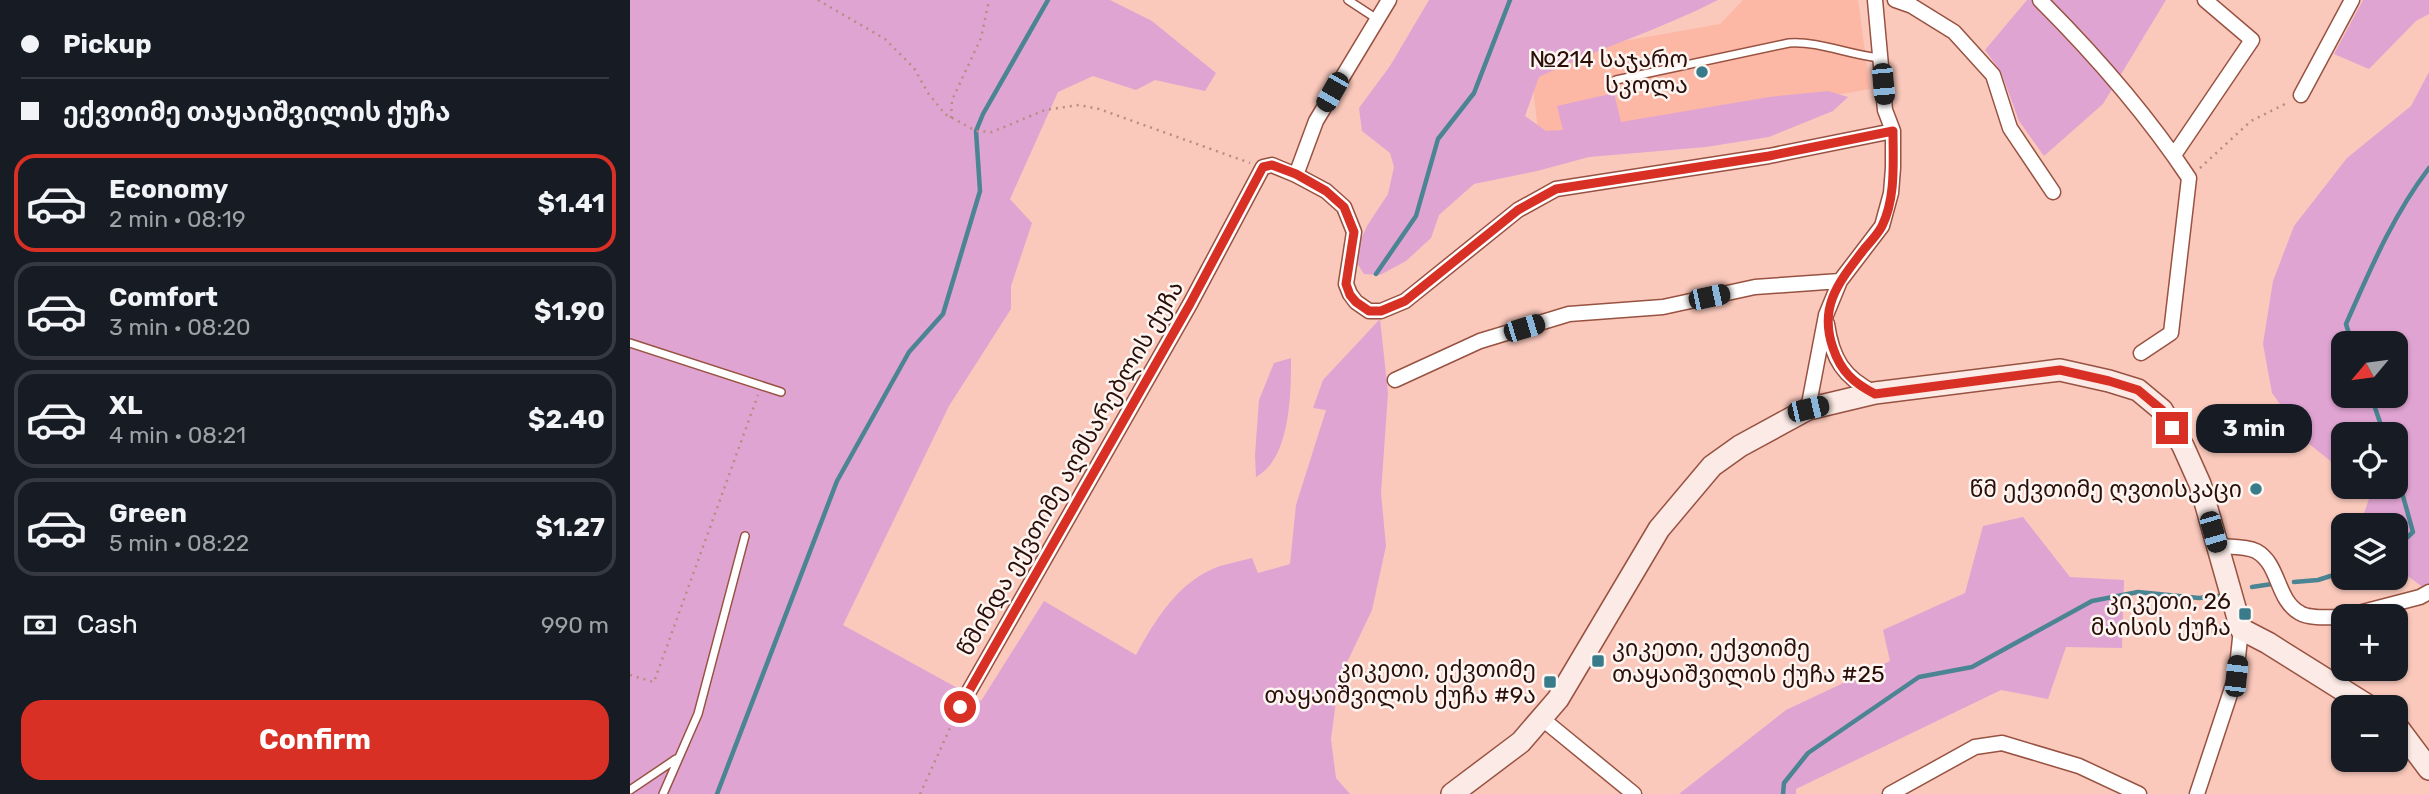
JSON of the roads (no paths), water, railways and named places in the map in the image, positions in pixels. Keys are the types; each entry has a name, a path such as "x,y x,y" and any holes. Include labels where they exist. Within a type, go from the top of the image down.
{"street":[{"path":"1389,0 1316,121 1296,174 1326,191 1344,207 1354,232 1346,284 1350,295 1369,311 1381,311 1405,301 1518,210 1556,189 1769,156 1893,131"},
{"path":"1808,409 1826,315 1840,281 1882,226 1891,193 1893,131 1885,110 1875,0"},
{"path":"1895,0 1912,6 1954,32 1993,75 2010,128 2053,192"},
{"path":"2040,0 2154,126 2189,178 2171,332 2141,353"},
{"path":"2174,155 2252,40 2205,0"},
{"path":"2301,95 2352,0"},
{"name":"წმინდა ექვთიმე აღმსარებლის ქუჩა","path":"960,707 1190,304 1263,167 1272,165 1296,174"},
{"path":"1395,380 1480,341 1569,314 1663,307 1755,287 1840,281"},
{"path":"1826,315 1829,336 1838,362 1856,384 1875,394"},
{"path":"1452,794 1521,742 1558,699 1659,529 1712,467 1740,446 1808,409 1875,394 2060,370 2138,390 2162,410 2183,446 2215,514 2218,547 2241,629 2236,676 2197,794"},
{"path":"2218,547 2254,550 2266,559 2290,605 2301,615 2331,616"},
{"path":"2394,604 2429,592"},
{"path":"2241,629 2292,657 2351,695"},
{"path":"1540,717 1634,794"},
{"path":"2408,741 2429,769"},
{"path":"1890,794 1975,747 2002,743 2079,766 2139,794"}],"lane":[{"path":"1348,0 1377,19"},
{"path":"1616,80 1789,43 1808,42 1855,56 1881,58"},
{"path":"630,343 781,392"},
{"path":"663,794 698,714 745,537"},
{"path":"630,790 678,758"}],"waterway":[{"path":"717,794 837,481 909,352 943,314 980,191 976,131 1048,0"},
{"path":"1376,274 1416,216 1438,139 1474,93 1510,0"},
{"path":"2348,331 2346,324 2373,263 2393,224 2429,168"},
{"path":"2375,408 2380,422"},
{"path":"2404,499 2408,513"},
{"path":"2408,514 2413,532 2408,537"},
{"path":"2294,582 2331,576"},
{"path":"2252,587 2272,584"},
{"path":"1783,794 1784,783 1808,753 1919,677 1972,667 2092,601 2138,592 2199,598 2218,596"}],"place":[{"name":"№214 საჯარო სკოლა","path":"1702,72"},
{"name":"წმ ექვთიმე ღვთისკაცი","path":"2256,489"},
{"name":"კიკეთი, 26 მაისის ქუჩა","path":"2245,614"},
{"name":"კიკეთი, ექვთიმე თაყაიშვილის ქუჩა #25","path":"1598,661"},
{"name":"კიკეთი, ექვთიმე თაყაიშვილის ქუჩა #9ა","path":"1550,682"}]}
